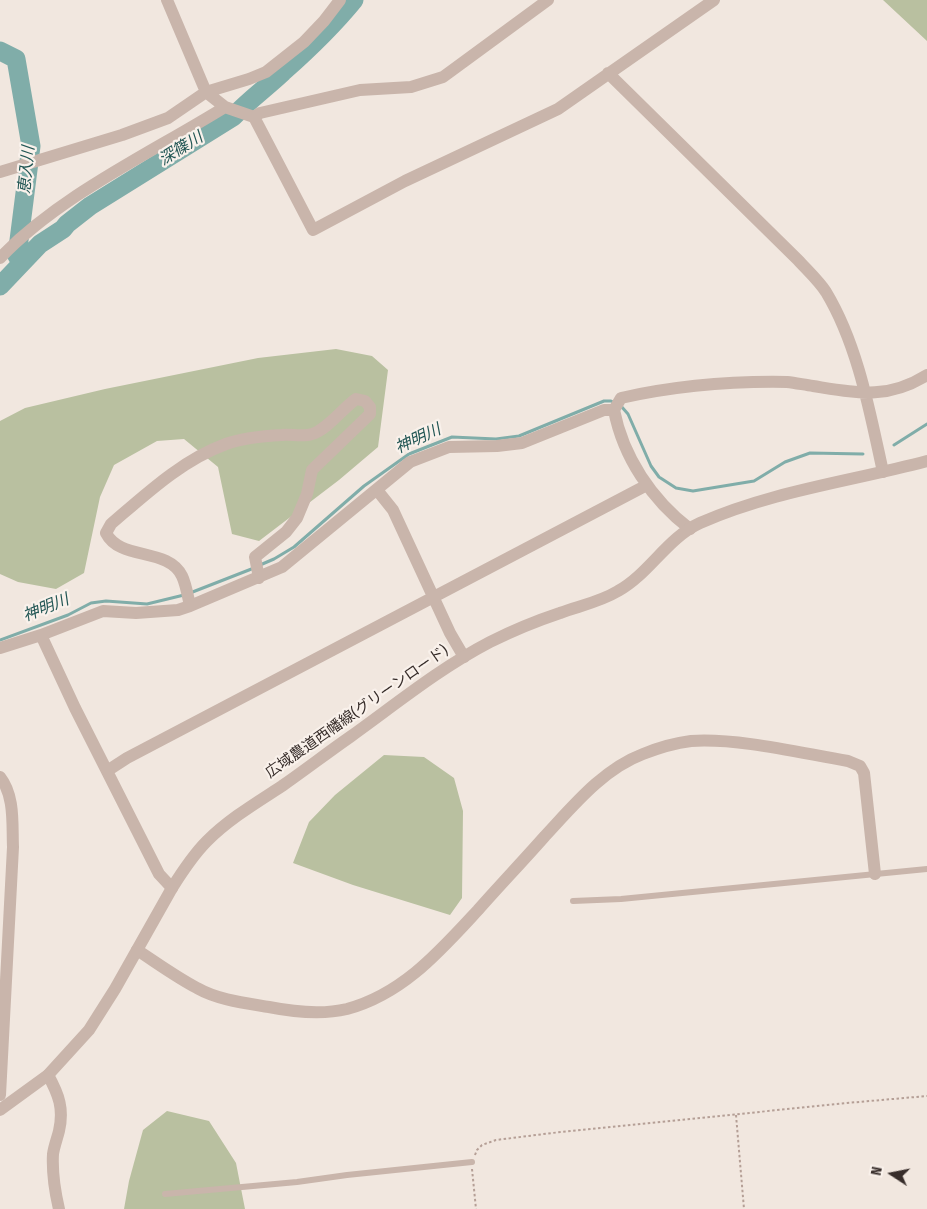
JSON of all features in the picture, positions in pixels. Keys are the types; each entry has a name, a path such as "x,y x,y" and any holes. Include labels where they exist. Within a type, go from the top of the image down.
{"street":[{"path":"167,0 206,92 225,107 254,117 313,230 405,181 558,109 714,0"},
{"path":"0,172 122,135 168,118 206,92 266,72 304,42 324,22 340,0"},
{"path":"254,117 260,113 341,93 376,88 410,87 443,77 548,0"},
{"path":"608,73 798,260 825,290 841,318 865,394 883,472"},
{"path":"0,258 16,242 57,209 134,160 225,107"},
{"path":"690,529 672,516 647,485 620,438 614,410 621,398 661,390 698,386 788,382 865,394 904,388 927,375"},
{"path":"189,599 182,576 172,563 118,546 110,540 106,533 111,524 170,474 205,453 227,444 252,438 283,434 312,435 322,430 348,404 356,399 364,401 370,407 370,414 312,470 307,494 297,518 286,532 255,557 258,571"},
{"path":"0,648 41,636 103,611 144,613 178,610 189,599 258,571 282,566 410,462 449,446 496,446 522,443 604,410 614,410"},
{"name":"広域農道西幡線(グリーンロード)","path":"0,1110 48,1075 89,1030 115,989 172,888 206,842 243,810 282,785 427,680 490,642 520,628 560,612 595,602 619,591 690,529 732,511 764,501 927,460"},
{"path":"107,770 126,758 647,485"},
{"path":"377,490 393,510 464,657"},
{"path":"41,636 159,874 172,888"},
{"path":"137,950 198,989 227,1000 292,1011 323,1012 347,1009 374,1000 395,989 415,975 450,940 582,796 616,768 641,754 691,741 736,743 848,761 860,766 864,772 875,874"},
{"path":"0,777 5,783 12,810 13,847 0,1095"},
{"path":"48,1075 58,1094 61,1108 59,1130 53,1154 55,1193 59,1209"}],"lane":[{"path":"573,901 621,899 927,869"},
{"path":"165,1194 297,1182 472,1162"}],"path":[{"path":"476,1209 472,1162 476,1150 496,1140 587,1129 927,1096"},
{"path":"736,1115 744,1209"}],"green space":[{"path":"883,0 927,0 927,41"},
{"path":"336,349 372,356 388,370 378,447 339,480 259,541 232,534 218,467 184,439 157,441 114,465 100,497 84,573 56,589 18,582 0,574 0,421 25,408 105,389 258,358"},
{"path":"384,755 424,757 454,778 463,811 462,898 450,915 353,885 293,863 309,822 335,795"},
{"path":"167,1111 209,1121 236,1163 245,1209 124,1209 129,1181 143,1130"}],"waterway":[{"name":"深篠川","path":"0,286 40,244 63,229 90,206 233,117 311,46 354,0"},
{"name":"恵入川","path":"0,51 16,59 31,146 17,256"},
{"name":"神明川","path":"260,565 294,547 364,486 409,454 452,437 496,439 519,436 604,401 615,403"},
{"name":"神明川","path":"621,406 628,414 651,466 659,477 676,488 693,491 754,481 785,462 810,453 863,454"},
{"name":"神明川","path":"894,445 927,424"},
{"name":"神明川","path":"190,593 254,568"},
{"name":"神明川","path":"0,640 68,615 91,603 106,601 147,604 184,595"}]}
